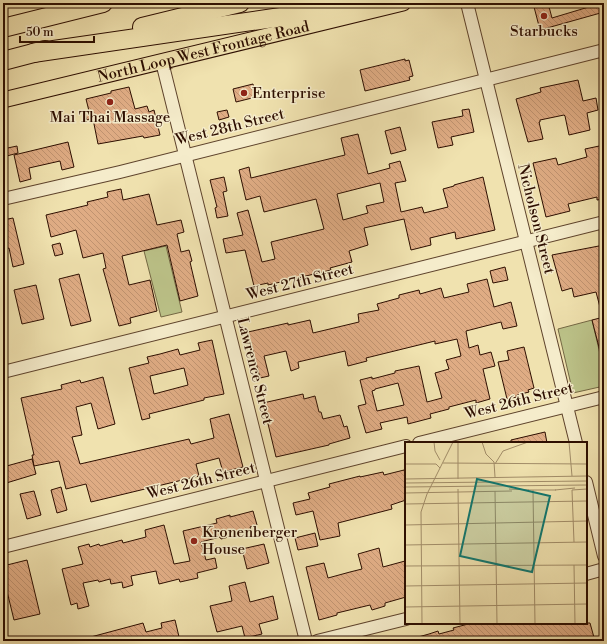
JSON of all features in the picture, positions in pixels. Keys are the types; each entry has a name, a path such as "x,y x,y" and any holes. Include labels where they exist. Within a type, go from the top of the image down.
{"highway":[{"path":"3,28 103,3"},
{"path":"3,61 240,3"},
{"path":"33,53 376,3"}],"main road":[{"name":"North Loop West Frontage Road","path":"3,100 403,3"}],"street":[{"name":"Nicholson Street","path":"467,3 576,442"},
{"name":"West 28th Street","path":"3,199 604,50"},
{"name":"Lawrence Street","path":"162,62 306,641"},
{"name":"West 27th Street","path":"3,372 604,222"},
{"name":"West 26th Street","path":"423,442 604,396"},
{"name":"West 26th Street","path":"3,547 405,446"},
{"path":"587,486 604,556"},
{"path":"587,574 604,569"},
{"path":"317,641 405,619"}],"green space":[{"path":"166,246 182,312 161,317 144,251"},
{"path":"592,320 604,371 604,386 573,393 558,329"}],"building":[{"path":"533,3 548,3 552,18 592,6 591,3 604,3 604,12 540,30"},
{"path":"405,59 405,61 409,60 413,76 409,77 410,80 365,91 360,70"},
{"path":"578,80 583,101 596,98 598,110 587,113 590,130 569,135 564,115 540,120 539,122 543,139 528,142 516,99 541,92 540,88"},
{"name":"Enterprise","path":"253,84 256,97 236,102 233,89"},
{"path":"129,87 135,109 147,106 149,112 154,110 160,135 144,138 143,136 98,144 93,119 87,120 84,112 89,111 86,99"},
{"path":"469,109 474,132 451,137 453,145 438,148 432,122 463,116 462,110"},
{"path":"227,110 229,117 219,120 217,112"},
{"path":"400,127 406,150 391,154 385,131"},
{"path":"358,134 368,174 390,168 389,164 400,161 406,181 395,183 401,212 422,207 424,213 448,207 443,189 483,177 495,230 456,239 455,232 430,238 431,245 411,250 404,219 364,228 368,245 349,251 352,262 330,268 331,270 268,285 268,283 254,286 245,250 226,253 223,239 243,235 237,213 248,210 262,262 275,259 271,242 324,229 316,199 264,212 260,196 246,200 239,170 249,167 251,178 345,155 341,138","holes":["380,183 384,202 366,206 368,213 343,220 337,194"]},
{"path":"68,142 74,167 62,170 60,161 29,168 31,179 20,182 14,155"},
{"path":"604,145 604,199 597,200 597,197 568,204 570,211 546,217 533,163 556,158 558,165 587,157 585,149"},
{"path":"17,146 18,153 3,157 3,149"},
{"path":"224,177 227,191 223,192 228,216 217,218 215,208 217,207 210,180"},
{"path":"121,189 123,200 149,194 157,225 181,220 184,232 177,234 181,252 189,250 192,261 190,262 198,296 180,301 167,245 122,256 129,285 150,280 157,311 130,318 131,323 119,326 103,269 106,268 103,253 83,258 76,230 51,237 46,215 88,205 87,202 108,197 107,192"},
{"path":"13,218 24,264 13,267 9,248 6,249 3,237 3,220"},
{"path":"60,243 63,254 55,256 52,245"},
{"path":"604,245 604,310 601,311 596,292 574,297 572,288 562,291 552,255"},
{"path":"505,267 508,280 493,283 490,271"},
{"path":"79,274 91,321 71,326 59,279"},
{"path":"487,279 494,307 511,302 517,326 503,329 501,322 466,331 469,348 478,345 480,355 491,352 495,366 483,369 490,399 476,403 476,400 449,407 449,409 430,414 431,418 408,424 407,417 380,423 382,429 366,433 358,406 366,404 360,380 372,377 372,379 395,373 395,371 419,366 427,402 442,398 435,373 449,369 446,360 461,356 457,339 435,344 435,341 366,358 367,361 348,366 345,351 298,362 299,368 291,371 286,351 264,356 269,376 260,378 248,332 288,323 288,325 310,320 313,333 359,322 358,314 379,310 377,304 399,298 399,295 419,290 420,294 441,288 444,298 469,292 467,284","holes":["398,383 404,405 377,411 372,391"]},
{"path":"36,285 44,319 22,324 14,290"},
{"path":"604,317 604,355 601,355 592,320"},
{"path":"212,340 224,394 204,398 204,400 149,414 150,418 142,420 129,368 149,363 147,357 178,349 180,355 200,350 198,343","holes":["184,368 188,385 154,394 150,376"]},
{"path":"524,347 534,388 528,390 529,392 517,395 517,397 507,399 498,362 509,360 507,351"},
{"path":"103,377 115,424 98,429 91,403 76,407 82,435 72,437 80,464 189,439 191,444 214,438 210,419 229,414 243,467 223,472 219,458 196,464 199,476 91,502 86,484 66,489 59,461 34,466 32,455 34,455 21,398 62,389 61,385 80,380 81,383"},
{"path":"303,394 304,399 315,396 319,412 321,412 323,419 340,415 344,427 347,426 350,438 329,445 276,457 263,403"},
{"path":"545,432 547,442 511,442 511,440"},
{"path":"32,459 36,474 3,484 3,467"},
{"path":"404,470 405,500 391,505 392,509 338,523 340,536 320,540 313,511 296,515 293,503 310,499 308,493 330,487 329,484 360,476 383,472 384,475"},
{"path":"61,487 67,510 57,513 51,490"},
{"path":"34,491 41,515 27,519 20,494"},
{"path":"253,511 257,525 250,527 251,531 221,539 220,537 201,542 206,560 215,558 217,568 197,573 198,578 180,582 179,579 159,584 156,571 131,576 133,585 123,588 122,582 111,584 110,579 99,582 98,580 83,583 89,606 78,609 77,603 71,605 62,569 83,564 78,547 89,544 90,547 99,544 100,546 122,540 123,543 146,537 145,530 164,525 174,564 190,561 183,531 217,523 216,519 230,515 230,517"},
{"path":"315,533 318,546 298,550 295,538"},
{"path":"264,544 269,563 247,569 242,549"},
{"path":"379,548 383,567 405,561 405,597 385,603 385,606 372,610 370,605 337,613 337,615 319,620 306,567 324,563 328,578 362,569 358,554"},
{"path":"27,560 40,614 14,620 3,575 3,566"},
{"path":"245,582 250,602 273,596 278,619 259,624 262,634 245,638 242,626 217,632 210,606 232,601 229,586"},
{"path":"175,620 180,641 87,641 87,638 143,623 146,632 162,628 161,623"},
{"path":"590,623 595,641 411,641 411,639 438,631 439,634 454,630 453,628 468,624"}],"place":[{"name":"Starbucks","path":"544,16"},
{"name":"Enterprise","path":"244,93"},
{"name":"Mai Thai Massage","path":"110,102"},
{"name":"Kronenberger House","path":"194,541"}]}
